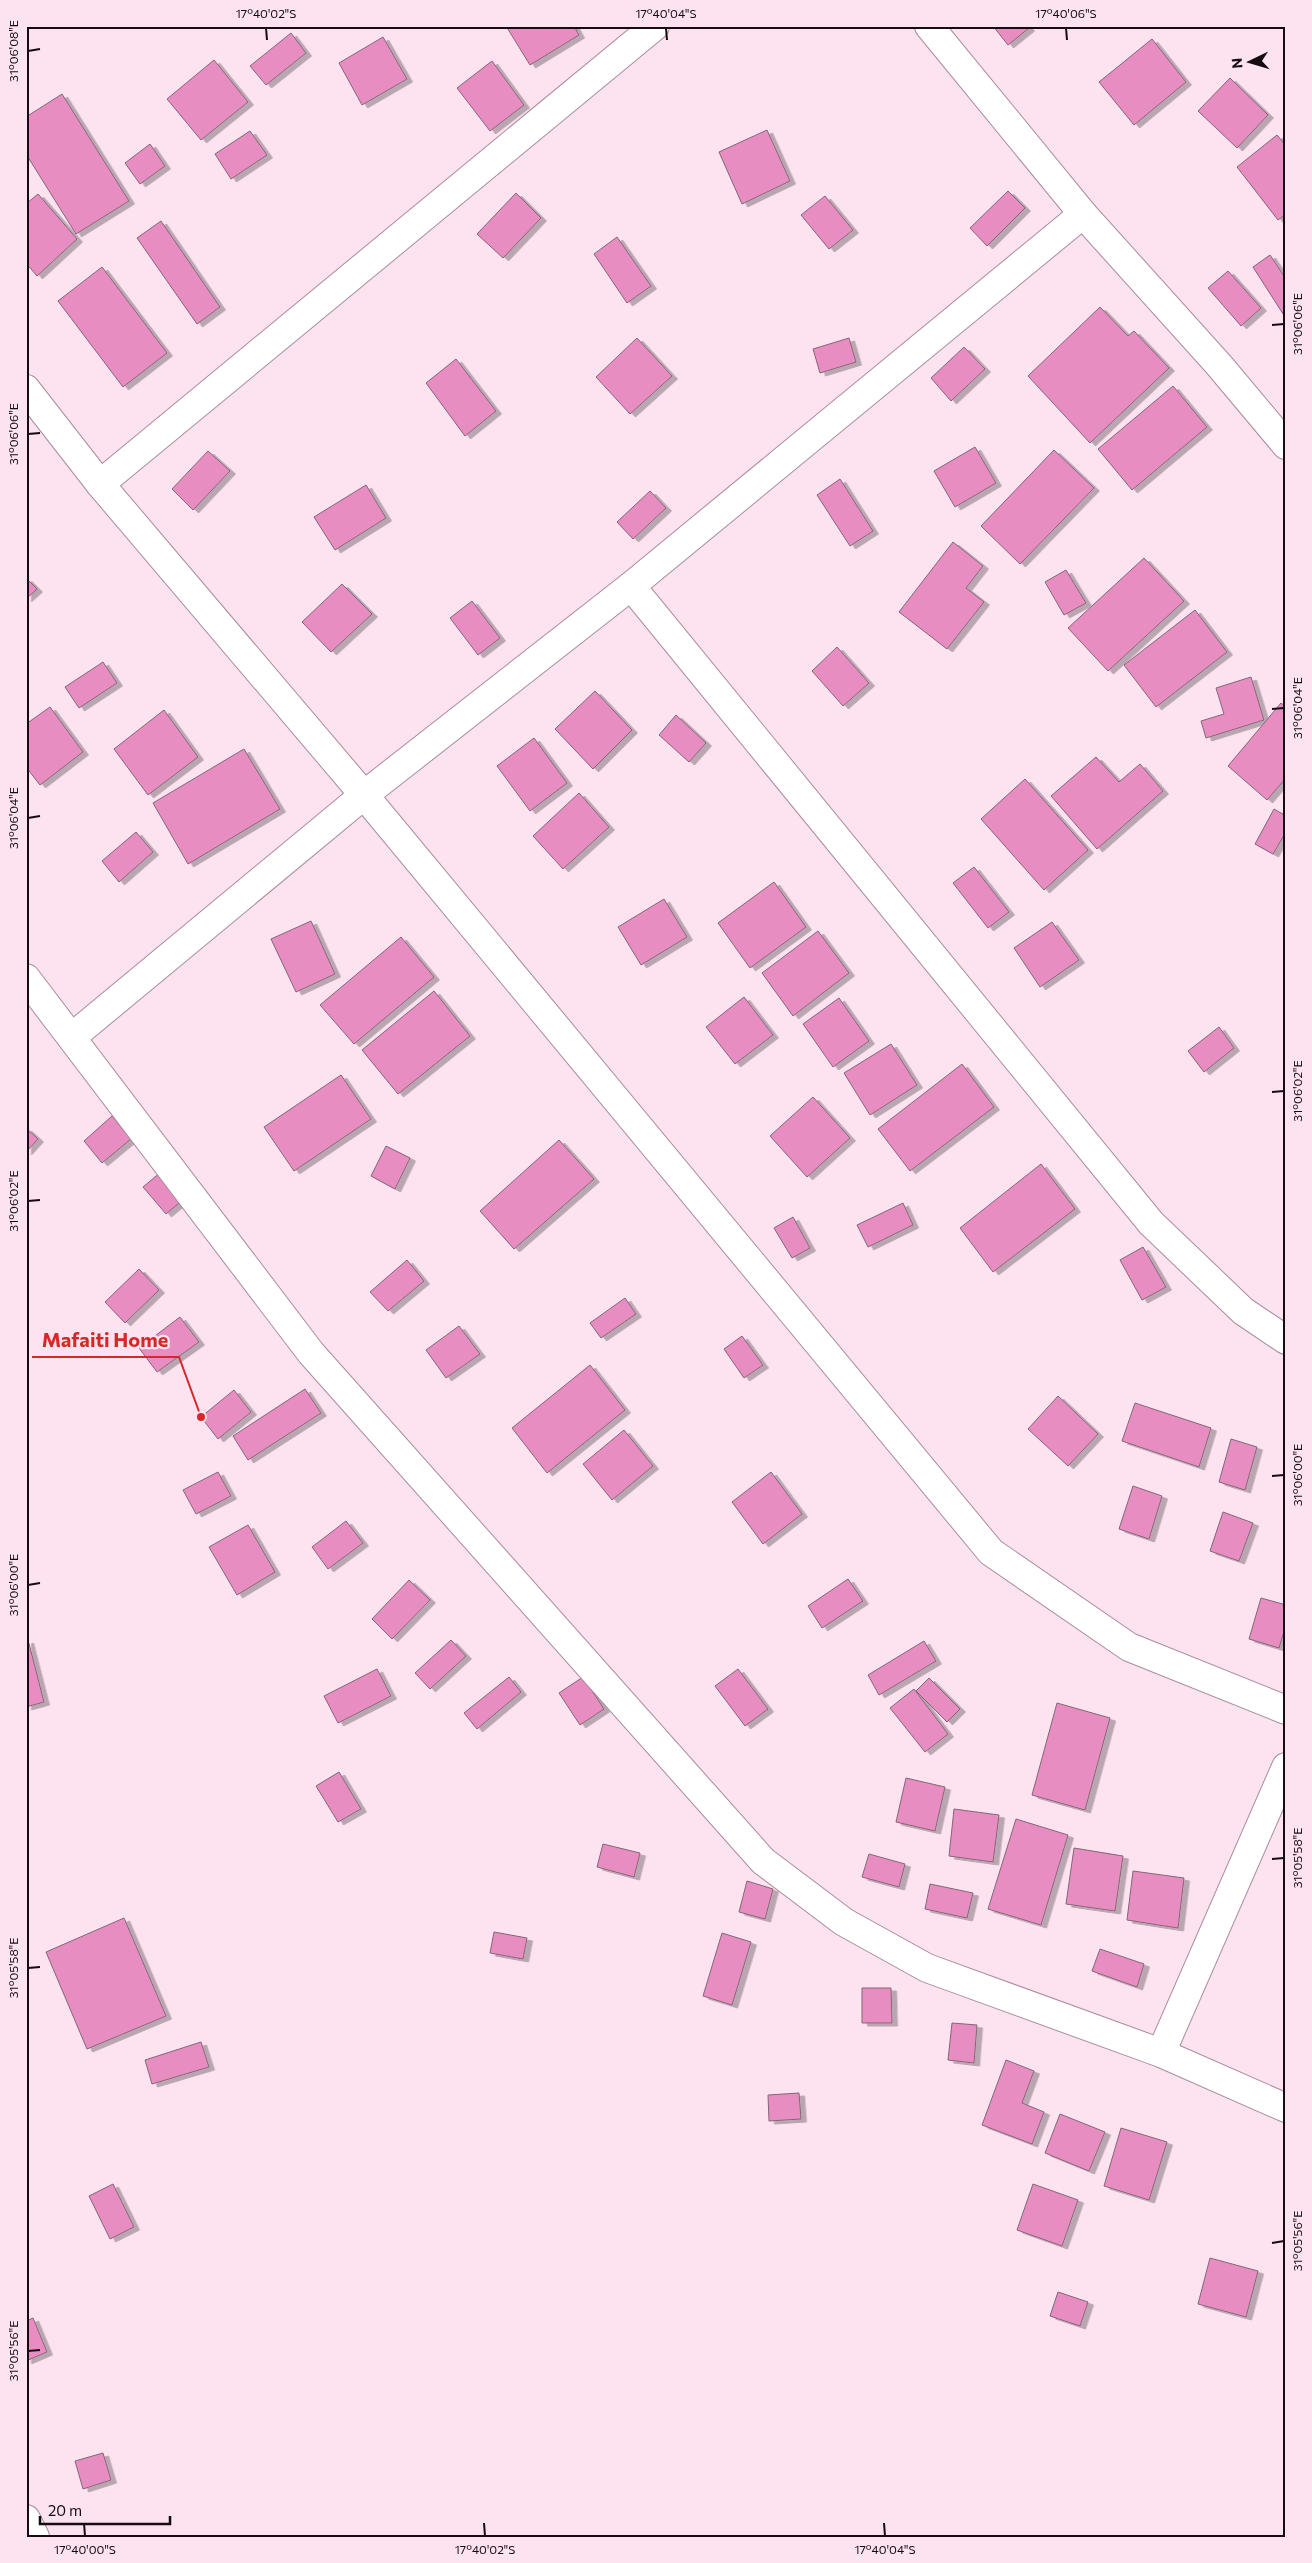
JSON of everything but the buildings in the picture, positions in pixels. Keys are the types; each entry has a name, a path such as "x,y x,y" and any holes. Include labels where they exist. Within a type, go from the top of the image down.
{"street":[{"path":"100,484 655,26"},
{"path":"929,26 1083,214 1219,365 1286,445"},
{"path":"72,1037 364,795 631,586 1083,214"},
{"path":"26,389 100,484 364,795 991,1552 1130,1647 1286,1710"},
{"path":"631,586 1151,1223 1243,1311 1286,1340"},
{"path":"26,978 311,1353 763,1861 844,1922 927,1968 1161,2053 1286,2108"},
{"path":"1161,2053 1286,1767"},
{"path":"26,2519 35,2537"}],"place":[{"name":"Mafaiti Home","path":"201,1417"}]}
